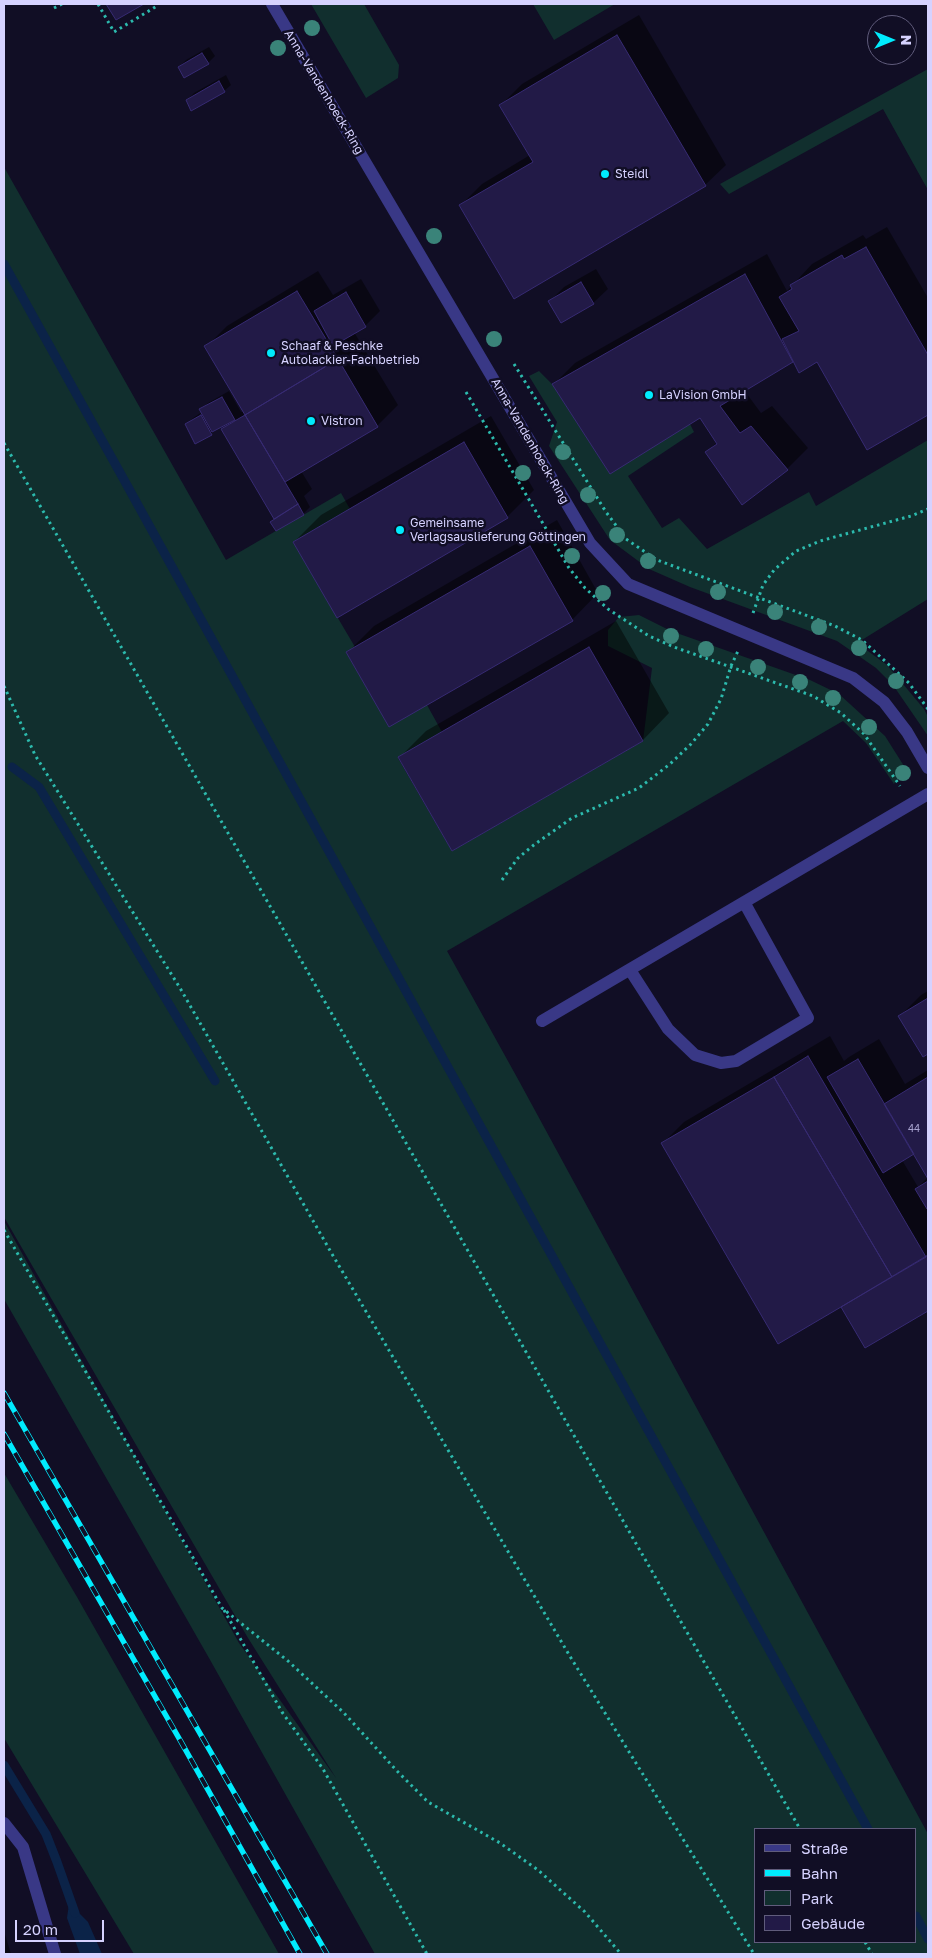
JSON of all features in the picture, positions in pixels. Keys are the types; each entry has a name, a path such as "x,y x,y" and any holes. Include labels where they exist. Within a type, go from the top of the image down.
{"street":[{"name":"Anna-Vandenhoeck-Ring","path":"272,4 590,543 628,584 853,678 884,702 907,732 928,768"},
{"path":"542,1021 928,794"},
{"path":"630,970 668,1029 695,1055 721,1063 736,1061 808,1018 744,902"},
{"path":"4,1823 23,1847 55,1954"}],"path":[{"path":"54,8 62,4"},
{"path":"98,4 114,32 158,6"},
{"path":"514,364 606,512 626,539 657,560 836,626 862,640 909,683 928,710"},
{"path":"4,443 799,1828"},
{"path":"502,880 518,858 535,844 572,818 640,788 691,744 708,724 721,699 731,666 747,633 763,584 774,570 796,551 808,545 911,516 928,509"},
{"path":"4,686 35,755 180,988 332,1254 571,1658 754,1954"},
{"path":"4,1230 282,1712 323,1769 427,1954"},
{"path":"222,1608 288,1661 344,1713 397,1772 428,1802 500,1843 538,1870 585,1912 621,1954"},
{"path":"866,1943 872,1954"}],"green space":[{"path":"311,4 364,4 399,65 398,78 366,98"},
{"path":"533,4 615,4 554,40"},
{"path":"928,69 928,190 883,109 729,194 720,184"},
{"path":"4,167 226,560 341,493 350,509 293,542 355,647 346,652 389,726 427,705 442,732 398,758 452,851 643,741 652,668 608,646 608,630 619,617 639,615 671,631 810,680 839,694 885,736 904,766 894,784 866,743 843,721 447,951 928,1834 928,1954 375,1954 4,1299 4,1221 239,1643 336,1778 248,1638 4,1217"},
{"path":"539,371 552,384 610,473 690,424 694,432 628,476 662,528 679,518 707,549 809,492 816,506 928,440 928,599 857,643 887,665 924,709 928,717 928,736 893,685 876,668 837,641 690,587 649,569 610,540 549,446 557,422 529,376"},
{"path":"4,1473 77,1597 279,1954 134,1954 4,1738"}],"water":[{"path":"73,1902 80,1914 88,1922 102,1954 80,1954 67,1918 69,1904"}],"building":[{"path":"106,4 144,4 116,20"},
{"name":"Steidl","path":"617,35 706,186 514,299 459,205 533,162 499,105"},
{"path":"202,53 209,64 184,78 178,67"},
{"path":"219,81 225,92 191,111 186,100"},
{"path":"866,247 928,355 928,415 867,450 817,362 799,373 782,339 799,331 779,297 792,289 790,285 842,255 844,259"},
{"name":"LaVision GmbH","path":"745,274 793,362 720,406 740,433 751,426 788,470 742,505 705,452 717,444 700,418 610,474 552,384"},
{"path":"581,282 594,304 561,323 548,301"},
{"name":"Schaaf & Peschke Autolackier-Fachbetrieb","path":"297,291 338,359 245,415 204,346"},
{"path":"346,292 366,327 333,346 314,311"},
{"name":"Vistron","path":"338,359 378,427 285,482 245,415"},
{"path":"222,397 235,420 212,432 199,409"},
{"path":"201,415 212,435 195,444 185,424"},
{"path":"245,415 298,504 274,519 221,429"},
{"name":"Gemeinsame Verlagsauslieferung Göttingen","path":"464,442 508,518 337,618 293,542"},
{"path":"298,504 304,515 276,531 270,522"},
{"path":"530,546 573,621 389,727 346,652"},
{"path":"589,647 643,741 452,851 398,757"},
{"path":"928,998 928,1054 923,1057 898,1016"},
{"path":"808,1056 926,1257 892,1277 774,1077"},
{"path":"858,1059 914,1154 883,1173 827,1077"},
{"path":"774,1077 892,1277 778,1344 661,1143"},
{"path":"928,1077 928,1179 884,1104"},
{"path":"928,1181 928,1208 927,1209 915,1189"},
{"path":"928,1255 928,1311 865,1348 841,1307"}],"waterway":[{"path":"4,264 867,1828"},
{"path":"12,767 39,787 215,1081"},
{"path":"4,1765 46,1834 75,1913"},
{"path":"917,1918 928,1939"}],"railway":[{"path":"4,1393 327,1954"},
{"path":"4,1434 180,1740 300,1954"}],"place":[{"name":"Steidl","path":"605,174"},
{"name":"Schaaf & Peschke Autolackier-Fachbetrieb","path":"271,353"},
{"name":"LaVision GmbH","path":"649,395"},
{"name":"Vistron","path":"311,421"},
{"name":"Gemeinsame Verlagsauslieferung Göttingen","path":"400,530"}]}
